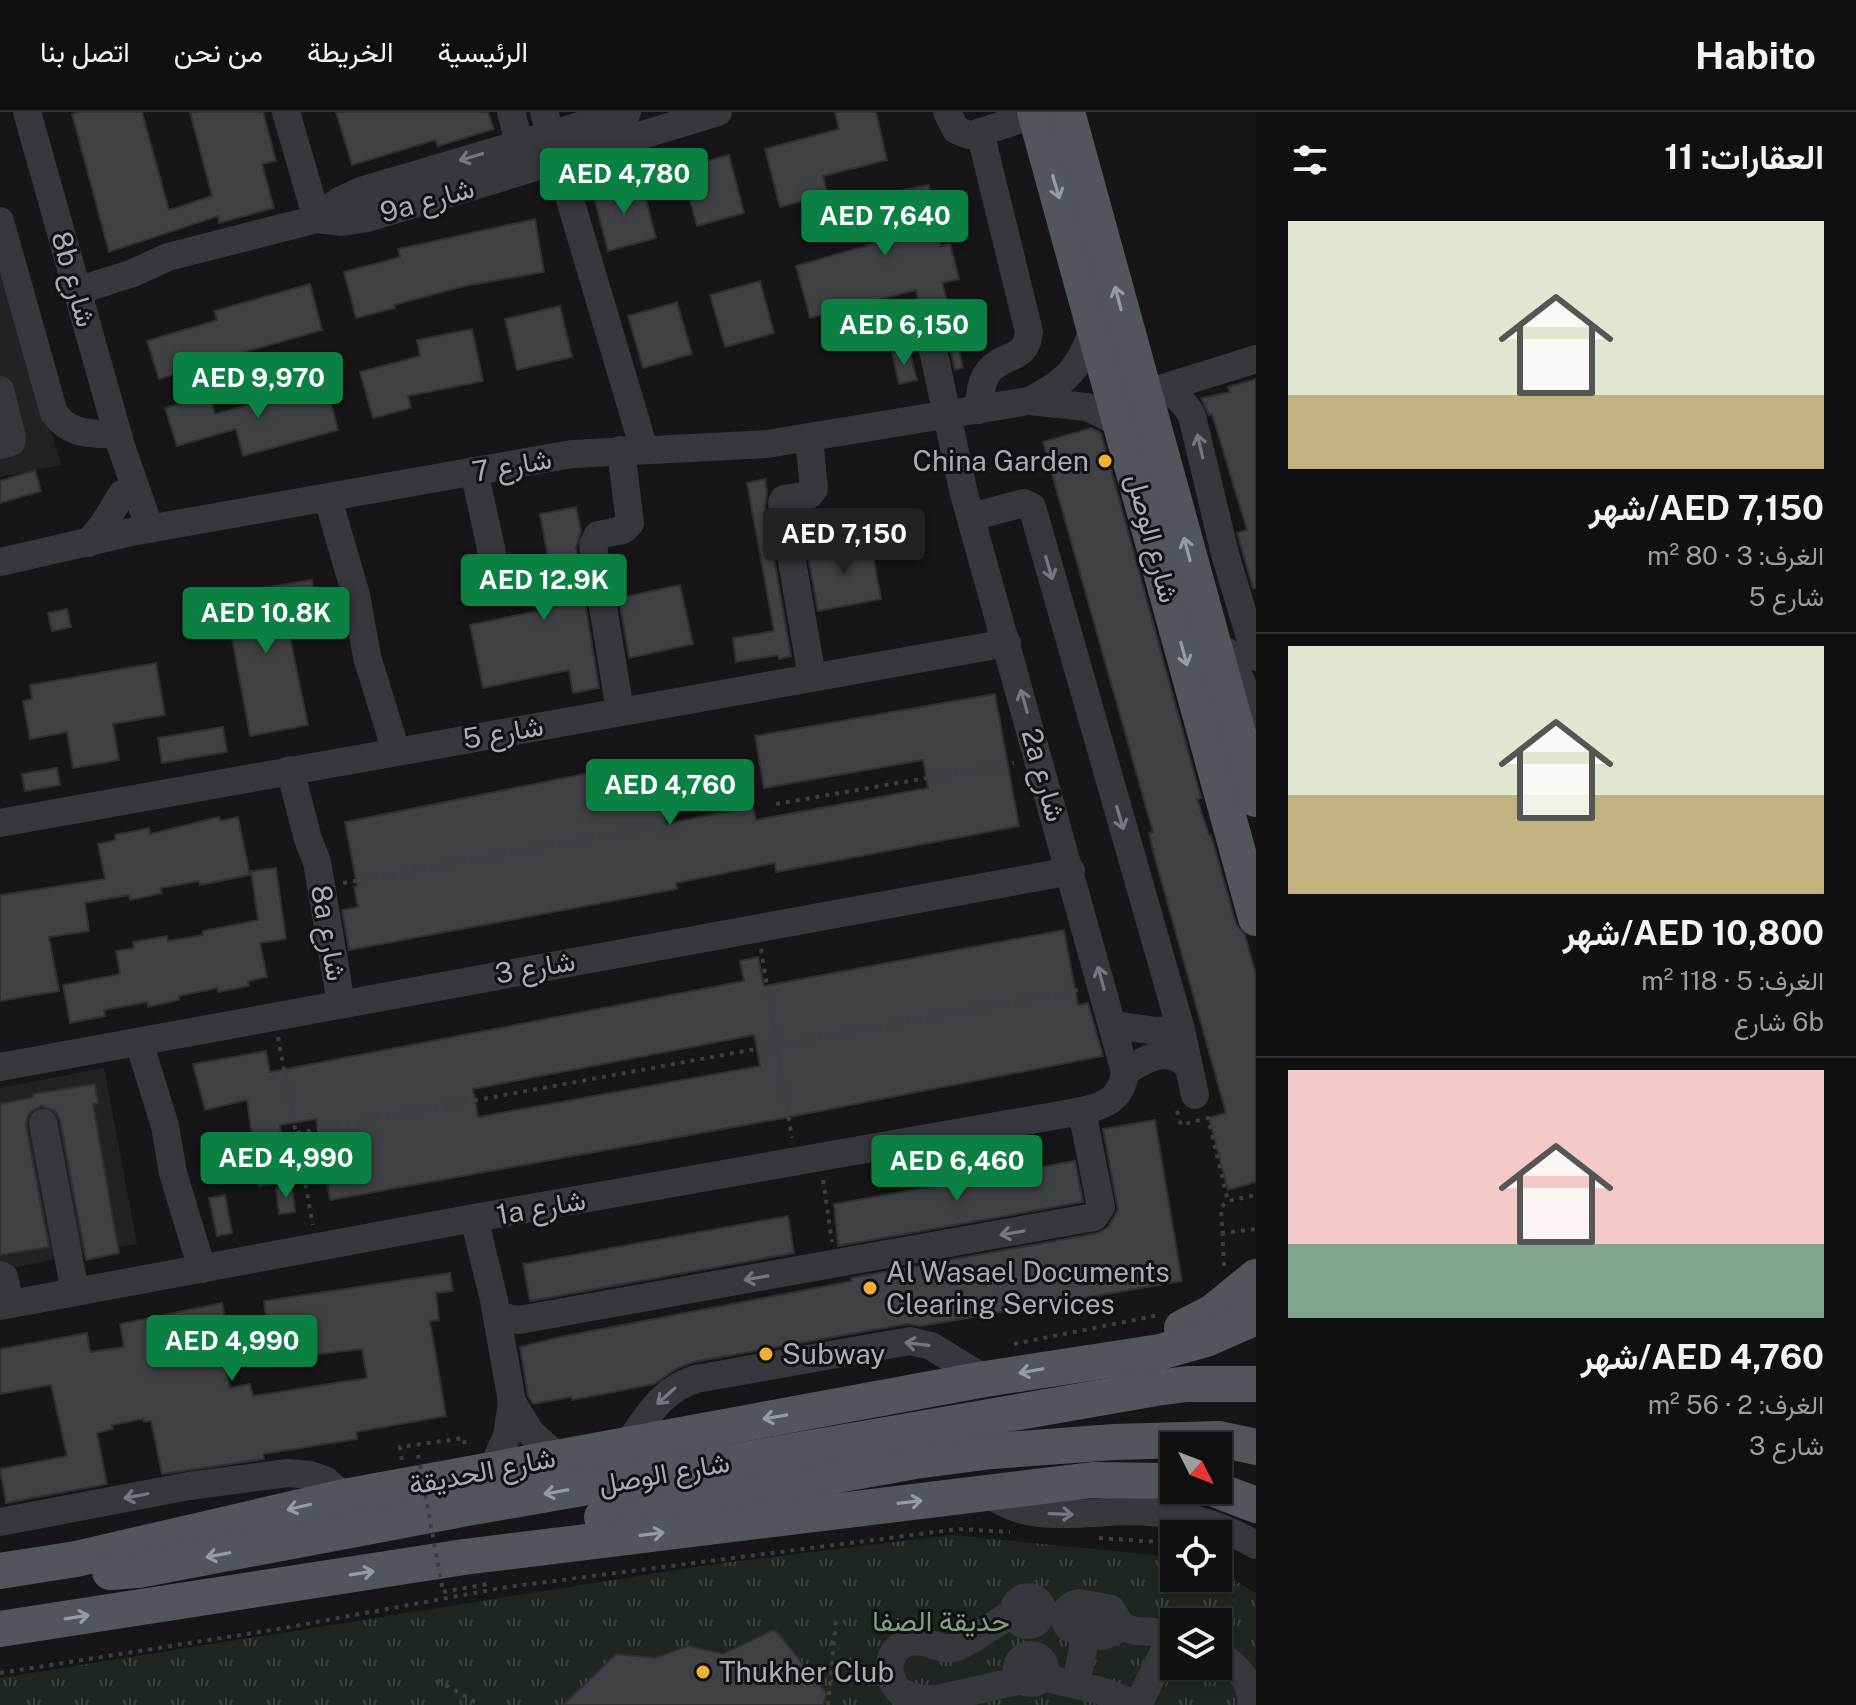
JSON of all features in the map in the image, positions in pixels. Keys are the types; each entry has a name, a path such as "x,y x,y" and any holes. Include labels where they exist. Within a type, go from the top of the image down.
{"main road":[{"name":"شارع الوصل","path":"1046,113 1095,325 1256,918"},
{"name":"شارع الوصل","path":"1046,113 1152,390 1208,624 1256,799"},
{"path":"1107,1358 1213,1312 1240,1274"},
{"path":"1107,1358 1182,1347 1256,1317"},
{"name":"شارع الحديقة","path":"0,1571 76,1559 344,1497 479,1458 558,1457 1107,1358"},
{"name":"شارع الوصل","path":"76,1559 93,1568 123,1572 881,1434 1172,1386 1256,1384"},
{"path":"1031,1447 1095,1422 1256,1399"},
{"path":"464,1557 490,1541 519,1532 915,1461 1031,1447 1219,1439 1256,1447"},
{"path":"0,1629 464,1557 1092,1480 1160,1481"},
{"path":"1232,1496 1256,1505"}],"street":[{"name":"8b شارع","path":"27,112 119,440 141,531"},
{"path":"286,112 317,219"},
{"path":"511,112 519,142"},
{"name":"9a شارع","path":"317,219 349,195 519,142 548,123 627,112"},
{"name":"9a شارع","path":"75,283 133,273 168,257 317,219 355,221 718,112"},
{"path":"947,112 951,125 969,135 993,123 1046,113"},
{"path":"548,123 632,450 630,523 623,530 598,535 593,541 620,711"},
{"path":"979,410 981,390 988,372 995,365 1020,353 1029,332 993,123"},
{"path":"2,235 54,413 76,432 119,440"},
{"name":"2a شارع","path":"930,322 947,415 971,517 1125,1072"},
{"name":"شارع 7","path":"1029,401 1053,389 1073,371 1086,350 1095,325"},
{"path":"1152,390 1256,359"},
{"path":"0,390 12,438 11,442 0,445"},
{"path":"1152,390 1180,399 1192,416 1243,566 1256,657"},
{"name":"شارع 7","path":"13,560 141,531 550,457 767,444 1029,401 1087,407 1122,424"},
{"path":"809,438 814,489 809,495 784,499 782,503 812,677"},
{"path":"474,471 492,553"},
{"path":"88,543 130,494 192,522"},
{"path":"338,497 367,657 367,683 387,752"},
{"path":"971,517 1024,503 1032,507 1181,1030 1187,1091"},
{"path":"0,539 13,560"},
{"path":"1208,624 1235,666 1256,726"},
{"name":"شارع 5","path":"0,823 1007,643"},
{"name":"8a شارع","path":"299,768 341,1003"},
{"name":"شارع 3","path":"0,1067 1071,871"},
{"path":"1114,1025 1156,1031 1181,1030"},
{"path":"149,1040 166,1099 165,1126 173,1173 173,1200 193,1270"},
{"path":"496,1308 519,1320 1094,1217 1101,1207 1082,1111 1108,1104 1115,1098 1123,1084 1125,1072 1149,1059 1168,1054 1180,1059 1187,1091"},
{"name":"1a شارع","path":"5,1305 1082,1111"},
{"path":"43,1123 75,1292"},
{"path":"479,1458 507,1436 512,1402 483,1217"},
{"path":"0,1275 4,1277 5,1305"},
{"path":"628,1444 663,1397 696,1379 910,1341 931,1346 985,1379"},
{"path":"512,1402 531,1433 558,1457"},
{"path":"0,1522 189,1486 288,1473 325,1480 344,1497"},
{"path":"988,1493 1014,1507 1051,1514 1170,1513 1216,1525 1256,1545"},
{"path":"1035,1669 1021,1619 959,1646 946,1648 920,1642 906,1643 890,1659 889,1674 900,1692 928,1700 1035,1669 1078,1676 1141,1698 1160,1656"},
{"path":"1078,1676 1086,1633 1109,1635 1117,1626 1160,1638"},
{"path":"1232,1664 1252,1697"},
{"path":"1227,1680 1252,1697"}],"path":[{"path":"776,804 1040,759"},
{"path":"319,875 658,827"},
{"path":"757,927 777,1046 835,1264"},
{"path":"297,1133 1103,986"},
{"path":"274,1015 317,1247"},
{"path":"1187,1091 1181,1125 1208,1118 1228,1201"},
{"path":"1240,1274 1221,1233 1220,1211 1228,1201 1256,1195"},
{"path":"1221,1233 1256,1229"},
{"path":"1012,1345 1168,1313"},
{"path":"400,1447 464,1438 479,1458"},
{"path":"418,1455 443,1592 506,1581 507,1587"},
{"path":"0,1673 278,1629 507,1587 959,1529 1020,1533"},
{"path":"1097,1538 1160,1542"},
{"path":"828,1705 836,1620"},
{"path":"437,1680 480,1705"}],"shaded area":[{"path":"0,254 61,465 0,477"},
{"path":"104,1068 137,1244 0,1270 0,1088"}],"green space":[{"name":"حديقة الصفا","path":"952,1535 1160,1556 1160,1592 1232,1592 1232,1578 1256,1593 1256,1705 0,1705 0,1678 707,1565"}],"building":[{"path":"142,112 169,210 212,196 190,112 263,112 276,161 262,164 274,208 219,223 218,216 109,252 72,114"},
{"path":"336,112 488,112 494,129 438,146 435,140 352,165"},
{"path":"835,112 876,112 887,160 823,176 828,195 780,207 765,149 839,129"},
{"path":"729,155 744,213 697,226 681,168"},
{"path":"641,180 656,238 608,251 593,193"},
{"path":"929,185 941,246 950,243 959,279 942,283 947,300 920,307 916,290 810,318 796,266 872,244 863,198"},
{"path":"535,219 544,272 465,286 356,318 344,272 400,257 398,249"},
{"path":"760,281 774,333 725,347 710,295"},
{"path":"310,284 322,330 159,379 147,341 217,320 214,311"},
{"path":"677,302 692,354 643,368 628,316"},
{"path":"560,306 572,357 517,370 505,319"},
{"path":"472,329 483,381 408,396 411,408 373,418 360,372 420,356 417,340"},
{"path":"909,349 917,380 899,384 892,353"},
{"path":"959,350 963,368 955,370 951,352"},
{"path":"1256,379 1256,588 1253,588 1237,533 1247,530 1212,414 1209,415 1201,398 1230,392 1228,387"},
{"path":"326,383 338,430 243,456 236,429 177,446 165,408 210,395 215,414"},
{"path":"1091,428 1101,433 1201,798 1197,799 1211,835 1236,924 1245,935 1256,975 1256,1182 1228,1190 1209,1118 1226,1113 1153,851 1149,833 1153,832 1043,442"},
{"path":"35,470 41,491 0,503 0,481"},
{"path":"765,479 765,506 791,656 779,659 778,655 736,662 733,638 774,631 747,483"},
{"path":"576,507 581,531 576,548 599,688 573,693 569,670 483,688 470,625 557,607 540,514"},
{"path":"844,541 845,549 871,544 881,599 818,611 808,556 824,553 823,545"},
{"path":"312,580 315,597 283,603 308,725 250,736 231,633 225,634 219,595"},
{"path":"680,585 693,644 629,658 619,598"},
{"path":"67,609 71,627 52,631 48,613"},
{"path":"156,663 165,715 113,724 119,760 73,768 67,732 30,739 23,701 32,699 30,685"},
{"path":"995,694 1019,826 776,872 775,863 676,883 677,889 349,950 342,910 358,907 345,822 654,760 666,824 753,806 756,820 928,788 923,760 764,788 755,736"},
{"path":"223,727 227,752 162,763 158,738"},
{"path":"57,768 60,785 25,791 22,774"},
{"path":"219,817 221,821 238,817 250,875 200,885 199,881 161,888 162,893 130,900 129,895 85,903 89,931 49,937 59,991 0,1001 0,895 105,879 98,844 116,840 115,835 149,828 150,834"},
{"path":"276,868 286,939 260,943 267,977 248,981 249,986 218,992 217,988 148,1007 147,1002 104,1010 105,1016 70,1023 63,985 120,974 116,951 134,948 133,942 167,936 168,941 203,935 203,931 258,920 251,871"},
{"path":"1064,930 1078,1005 1088,1003 1103,1056 784,1118 330,1200 316,1119 280,1125 288,1182 259,1186 247,1100 205,1110 193,1064 266,1051 270,1072 744,981 740,961 758,957 764,986","holes":["754,1035 760,1066 478,1117 473,1089"]},
{"path":"95,1084 98,1103 93,1104 119,1253 86,1260 60,1120 55,1111 41,1106 31,1111 26,1126 49,1247 0,1255 0,1104 34,1097 33,1094"},
{"path":"1155,1120 1182,1281 921,1326 907,1324 693,1362 654,1384 572,1400 571,1397 533,1404 528,1396 520,1347 852,1281 851,1278 1098,1233 1108,1227 1118,1210 1103,1129"},
{"path":"1075,1161 1083,1202 838,1246 834,1204"},
{"path":"292,1186 295,1212 279,1214 276,1188"},
{"path":"225,1195 232,1233 217,1236 209,1198"},
{"path":"788,1216 794,1253 530,1301 523,1264"},
{"path":"450,1273 453,1291 436,1293 439,1320 430,1321 446,1416 356,1432 357,1439 263,1454 264,1459 162,1474 151,1421 144,1422 143,1419 112,1425 113,1429 97,1433 107,1484 6,1503 0,1469 67,1456 51,1385 0,1394 0,1349 87,1333 90,1352 124,1347 120,1324 222,1303 232,1349 222,1351 230,1388 250,1384 253,1396 367,1378 362,1349 271,1360 264,1301"},
{"name":"Thukher Club","path":"773,1630 827,1694 823,1705 563,1705 616,1654 655,1658 688,1646 723,1654"}],"place":[{"name":"China Garden","path":"1105,461"},
{"name":"Al Wasael Documents Clearing Services","path":"870,1288"},
{"name":"Subway","path":"766,1354"},
{"name":"Thukher Club","path":"703,1672"}]}
